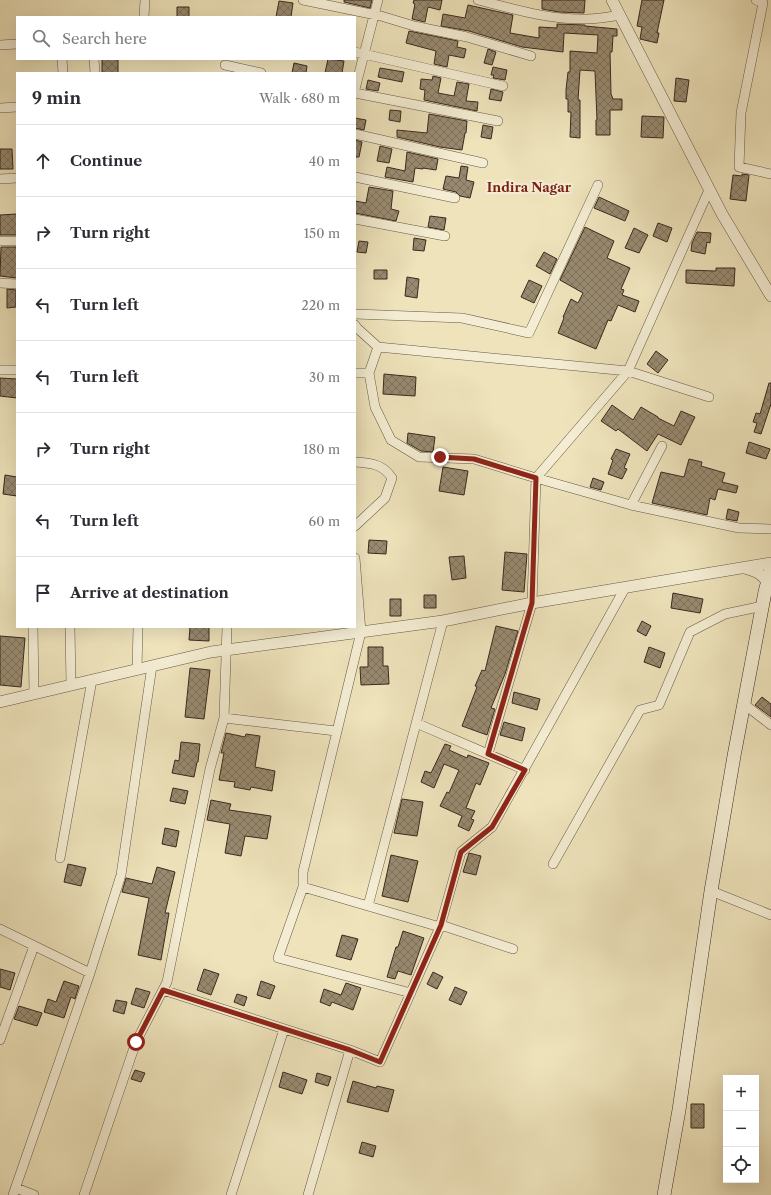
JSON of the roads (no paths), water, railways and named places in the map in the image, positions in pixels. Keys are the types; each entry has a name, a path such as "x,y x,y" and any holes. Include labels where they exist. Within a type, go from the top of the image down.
{"main road":[{"path":"664,1195 679,1110 711,891 744,704 771,569"}],"street":[{"path":"144,16 145,0"},
{"path":"303,0 374,15 467,38 531,56"},
{"path":"356,82 360,53 378,0"},
{"path":"478,0 538,15 553,17 586,20 620,15"},
{"path":"612,0 709,190 771,296"},
{"path":"763,2 741,113 739,167 771,174"},
{"path":"0,45 16,44"},
{"path":"360,53 503,86"},
{"path":"62,60 63,72"},
{"path":"94,60 94,72"},
{"path":"225,65 256,72"},
{"path":"356,93 498,121"},
{"path":"0,108 16,107"},
{"path":"356,134 483,163"},
{"path":"356,177 455,198"},
{"path":"0,179 16,178"},
{"path":"356,314 462,318 529,333 598,185"},
{"path":"488,754 532,603 536,478 628,371 709,190"},
{"path":"356,219 445,236"},
{"path":"0,241 16,241"},
{"path":"0,283 16,284"},
{"path":"356,328 378,347 628,371 710,397"},
{"path":"378,347 369,373 375,407 391,440 419,457 474,459 631,505 739,528 771,528"},
{"path":"0,370 16,370"},
{"path":"356,373 369,373"},
{"path":"631,505 662,446"},
{"path":"356,462 376,464 388,471 392,478 386,498 356,525"},
{"path":"0,702 211,652 443,621 532,603 771,563"},
{"path":"742,568 753,570 762,575 768,590"},
{"path":"356,570 361,632 303,872 303,887 278,958 411,993"},
{"path":"163,990 350,1050 380,1062 441,926 461,852 492,827 625,588"},
{"path":"553,864 640,710 659,705 690,632 725,614 763,606"},
{"path":"368,906 443,621"},
{"path":"33,628 34,694"},
{"path":"70,628 71,685"},
{"path":"137,670 138,628"},
{"path":"84,1195 136,1042 167,982 210,769 224,718 227,628"},
{"path":"34,1195 15,1191 90,973 121,874 152,666"},
{"path":"60,858 92,680"},
{"path":"744,704 771,725"},
{"path":"224,718 336,731"},
{"path":"416,723 525,770"},
{"path":"303,887 441,926 513,949"},
{"path":"711,891 771,915"},
{"path":"0,929 90,973"},
{"path":"0,1040 34,946"},
{"path":"231,1195 284,1029"},
{"path":"308,1195 350,1050"}],"district":[{"name":"Indira Nagar","path":"529,187"}]}
